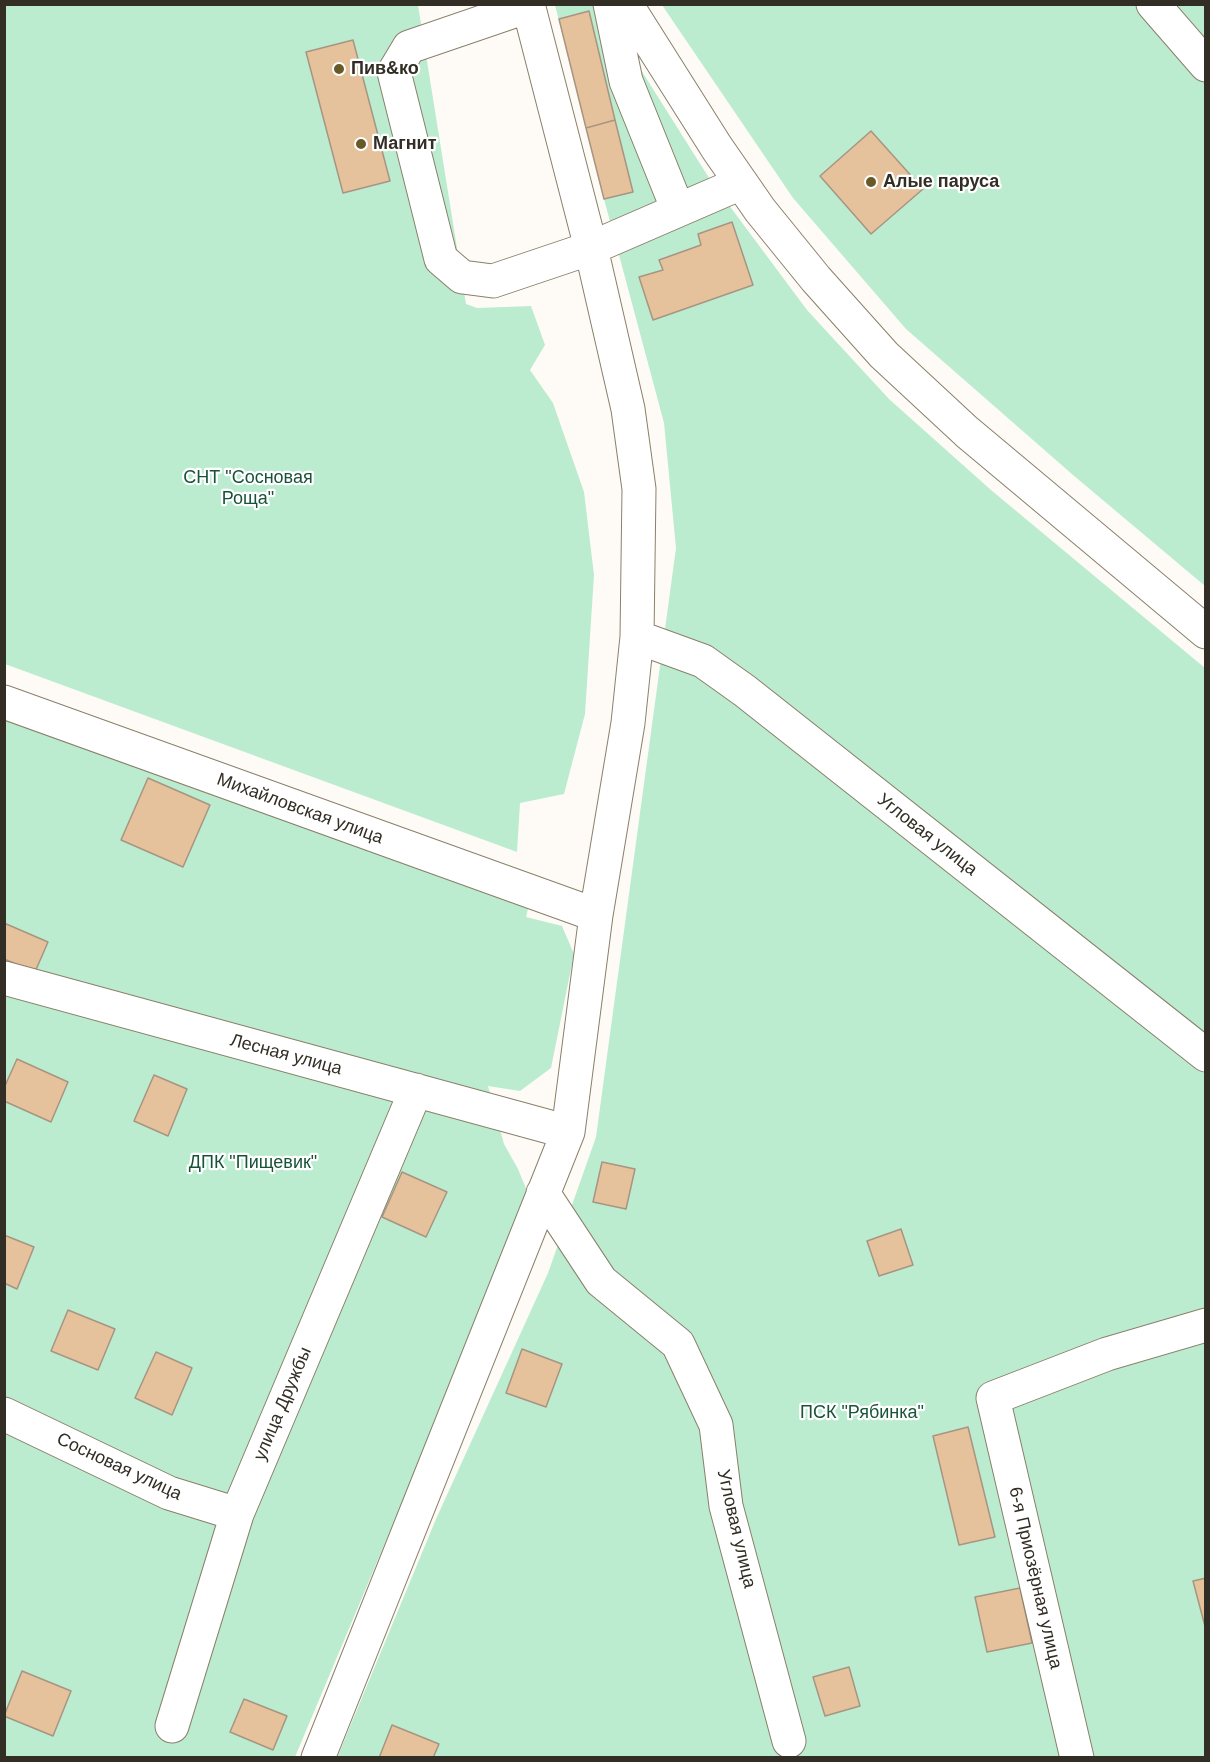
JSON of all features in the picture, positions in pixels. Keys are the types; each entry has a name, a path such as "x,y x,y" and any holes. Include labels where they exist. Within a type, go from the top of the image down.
{"street":[{"path":"610,4 626,81 678,210"},
{"path":"626,4 680,91 760,210 816,279 884,355 967,432 1206,632"},
{"path":"1153,4 1206,65"},
{"path":"318,1758 568,1132 596,915 628,723 637,637 639,489 628,409 591,248 529,5 409,47 394,72 441,259 462,277 493,281 591,248 741,183"},
{"name":"Угловая улица","path":"637,637 703,661 745,691 1206,1055"},
{"name":"Михайловская улица","path":"4,702 596,915"},
{"name":"Лесная улица","path":"4,978 568,1132"},
{"name":"улица Дружбы","path":"172,1726 237,1514 416,1090"},
{"name":"Угловая улица","path":"543,1193 601,1281 678,1344 716,1425 726,1506 789,1741"},
{"name":"6-я Приозёрная улица","path":"1077,1758 993,1398 1107,1354 1206,1325"},
{"name":"Сосновая улица","path":"4,1413 169,1493 237,1514"}],"green space":[{"name":"СНТ \"Сосновая Роща\"","path":"4,5 418,5 466,304 477,308 531,306 545,345 530,370 553,403 584,492 594,575 585,714 564,794 520,803 517,852 5,664"},
{"name":"ПСК \"Рябинка\"","path":"555,5 600,5 711,181 807,310 889,399 991,490 1205,668 1205,1757 337,1758 436,1519 548,1273 596,1137 676,548 664,423"},
{"path":"662,5 1205,5 1205,586 1073,475 906,329 793,198"},
{"name":"ДПК \"Пищевик\"","path":"4,702 532,892 526,917 562,926 574,954 551,1068 520,1091 488,1086 504,1144 530,1198 295,1757 5,1757"}],"building":[{"path":"589,11 615,120 586,128 559,19"},
{"path":"353,40 390,181 343,193 306,52"},
{"path":"615,120 633,192 604,199 586,128"},
{"name":"Алые паруса","path":"871,131 923,189 871,234 820,176"},
{"path":"732,222 753,285 653,320 639,277 663,270 659,260 701,245 698,234"},
{"path":"148,778 210,805 183,867 121,840"},
{"path":"4,923 48,942 35,972 4,959"},
{"path":"17,1059 68,1082 51,1122 4,1101 4,1088"},
{"path":"154,1075 187,1089 168,1136 134,1121"},
{"path":"602,1162 635,1169 626,1209 593,1202"},
{"path":"402,1172 447,1192 426,1237 382,1217"},
{"path":"901,1229 913,1265 879,1276 867,1241"},
{"path":"4,1235 34,1247 17,1289 4,1283"},
{"path":"68,1310 115,1329 98,1370 51,1351"},
{"path":"522,1349 562,1364 546,1407 506,1393"},
{"path":"156,1352 192,1368 172,1415 135,1398"},
{"path":"968,1427 995,1537 959,1545 933,1436"},
{"path":"1206,1578 1206,1630 1193,1581"},
{"path":"1020,1588 1032,1643 987,1652 975,1597"},
{"path":"849,1667 860,1706 825,1716 813,1677"},
{"path":"22,1671 71,1691 53,1736 4,1716"},
{"path":"244,1699 287,1716 273,1750 230,1732"},
{"path":"392,1725 439,1744 433,1758 379,1758"}],"place":[{"name":"Пив&ко","path":"339,69"},
{"name":"Магнит","path":"361,144"},
{"name":"Алые паруса","path":"871,182"}]}
